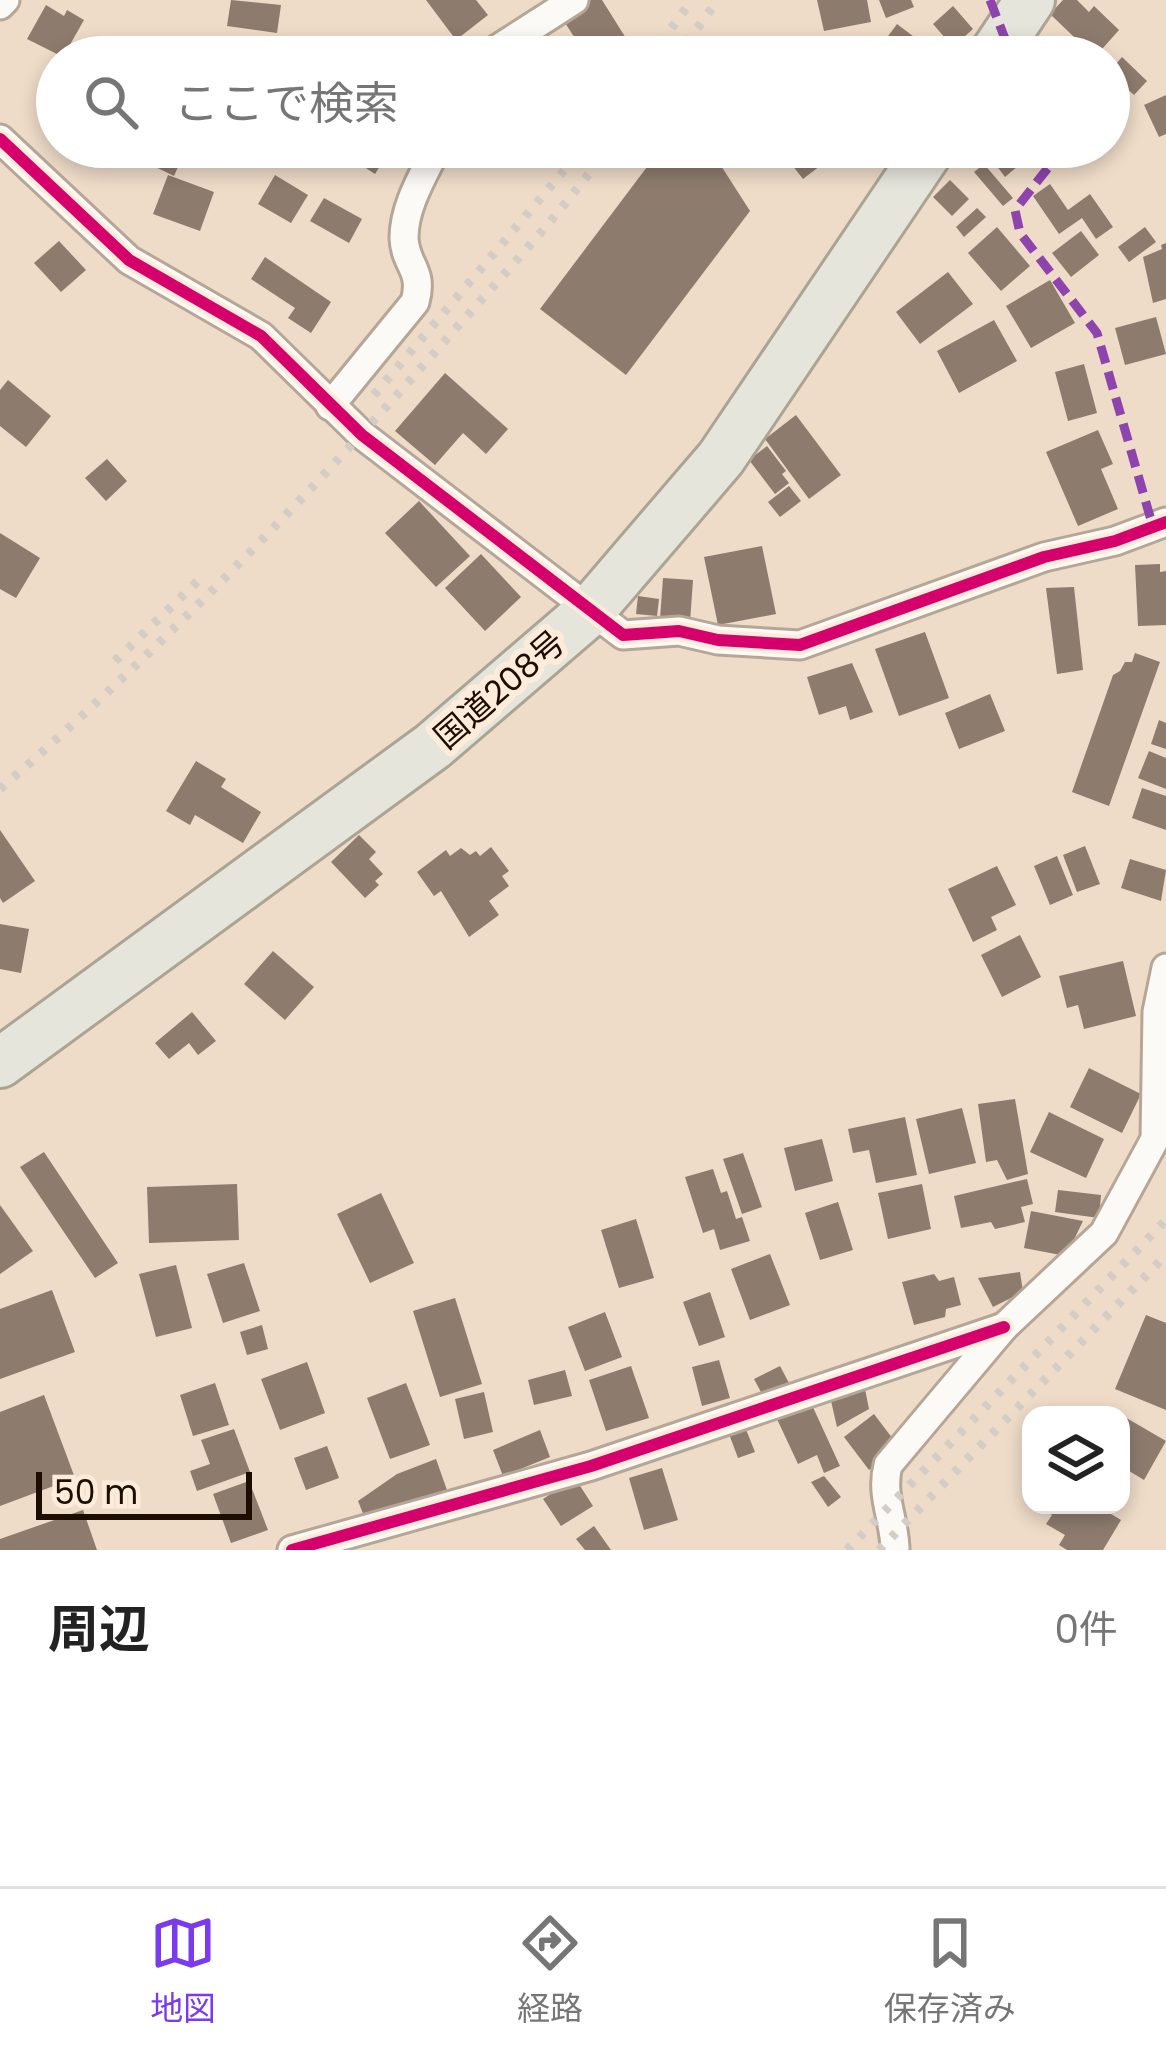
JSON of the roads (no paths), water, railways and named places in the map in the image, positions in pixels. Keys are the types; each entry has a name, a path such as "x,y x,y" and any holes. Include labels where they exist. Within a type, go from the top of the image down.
{"highway":[{"path":"1006,36 1030,0"},
{"name":"国道208号","path":"0,1063 433,746 589,611 721,458 917,168"}],"street":[{"path":"518,36 574,0"},
{"path":"0,139 129,260 261,336 330,406 623,635 679,631 718,640 800,645 1044,557 1115,541 1166,522"},
{"path":"330,406 415,302 420,283 404,244 407,211 426,168"},
{"path":"895,1550 886,1513 888,1465 1004,1328 1104,1233 1155,1139 1157,1012 1166,968"},
{"path":"292,1550 591,1466 1004,1328"}],"railway":[{"path":"665,36 692,0"},
{"path":"691,36 718,0"},
{"path":"374,395 566,168"},
{"path":"0,789 174,629 284,516 392,401 593,168"},
{"path":"115,661 201,578"},
{"path":"847,1550 1166,1220"},
{"path":"879,1550 1166,1255"}]}
